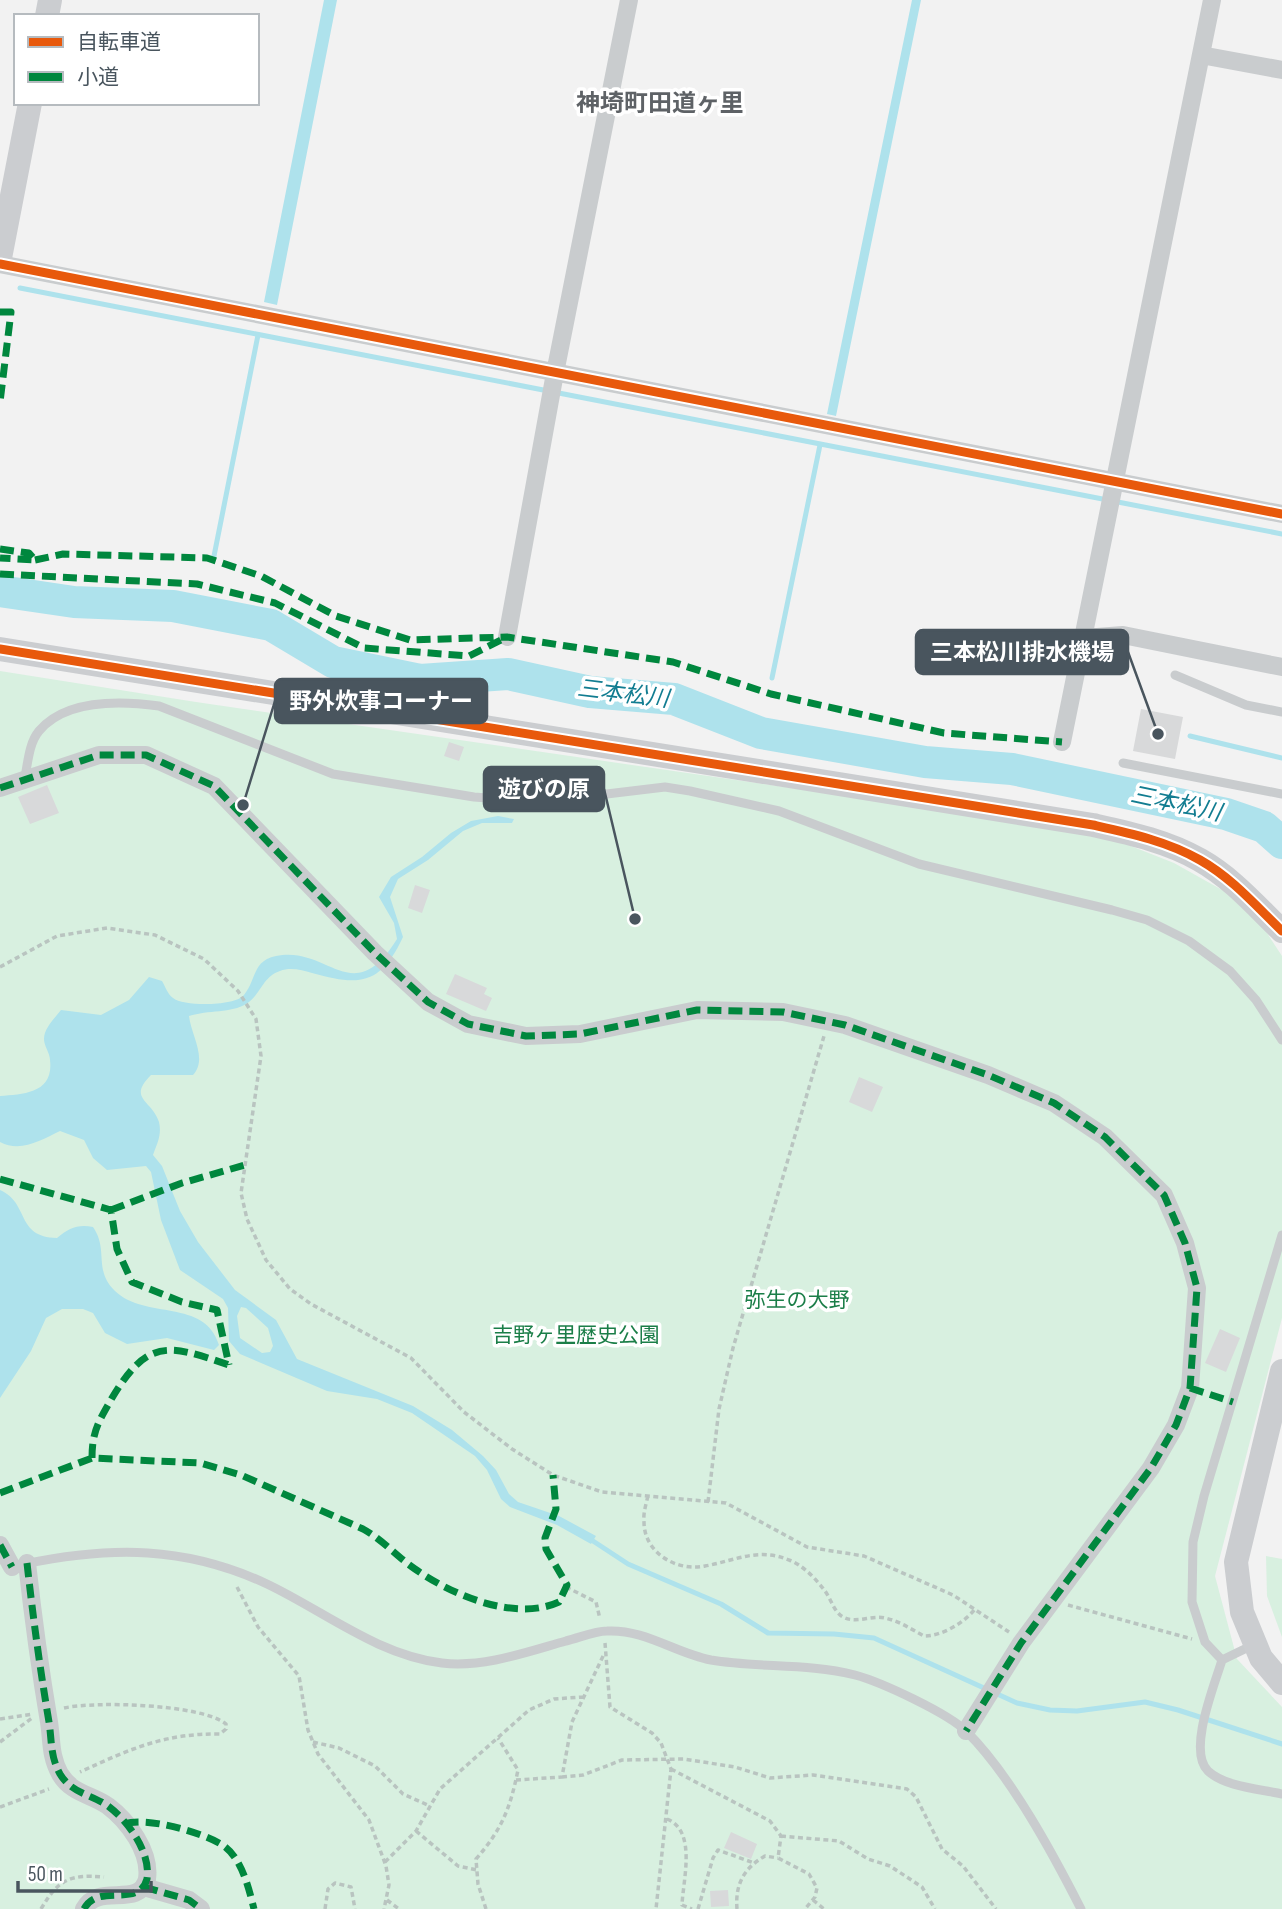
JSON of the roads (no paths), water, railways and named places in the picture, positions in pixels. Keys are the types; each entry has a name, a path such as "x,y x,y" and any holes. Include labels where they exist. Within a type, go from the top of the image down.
{"street":[{"path":"507,637 552,386 629,0"},
{"path":"1062,742 1212,0"},
{"path":"1200,55 1282,70"},
{"path":"0,258 30,105"},
{"path":"0,264 552,386 1112,493 1282,514"},
{"path":"1084,638 1123,635 1282,667"},
{"path":"0,649 1093,825 1149,838 1200,860 1234,884 1282,930"},
{"path":"0,788 25,777 99,755 146,755 214,786 375,953 428,1002 468,1024 526,1036 580,1034 697,1010 783,1012 894,1041 1054,1102 1105,1137 1164,1195 1185,1244 1197,1288 1190,1388 1176,1425 1151,1468 1021,1643 966,1731"},
{"path":"1282,1371 1236,1562 1242,1612 1261,1658 1282,1683"},
{"path":"0,1545 13,1567 47,1712 51,1754 65,1780 84,1796 106,1805 125,1824 142,1848 147,1866 144,1887 136,1897 126,1901 96,1897 88,1902 85,1909"},
{"path":"144,1887 188,1900 201,1909"}],"lane":[{"path":"1175,675 1246,705 1282,712"},
{"path":"25,777 38,732 49,722 98,704 130,702 159,706 332,774 422,790 540,802 665,788 717,796 779,811 919,864 1147,920 1189,941 1230,971 1256,1000 1282,1040"},
{"path":"1123,763 1282,793"},
{"path":"1222,1660 1205,1642 1192,1602 1194,1542 1204,1496 1282,1235"},
{"path":"13,1567 89,1552 135,1552 174,1556 225,1567 267,1584 352,1633 403,1653 443,1663 505,1658 605,1630 665,1642 707,1659 854,1675 891,1687 966,1731 1009,1786 1081,1909"},
{"path":"1255,1644 1222,1660 1206,1710 1201,1758 1208,1771 1221,1778 1282,1794"}],"water":[{"path":"324,0 337,0 277,305 264,302"},
{"path":"912,0 921,0 836,416 827,414"},
{"path":"498,816 514,819 512,823 482,823 463,831 428,860 398,879 390,897 403,937 386,965 366,978 355,980 343,980 296,969 284,970 269,977 251,1000 240,1007 189,1016 199,1054 197,1069 193,1075 151,1075 141,1089 141,1095 156,1115 160,1127 153,1155 162,1166 180,1211 198,1242 235,1290 276,1320 297,1359 413,1406 452,1430 496,1470 509,1494 518,1502 559,1516 596,1536 591,1544 557,1525 510,1507 501,1499 487,1470 475,1456 412,1413 377,1399 327,1391 240,1354 229,1341 228,1308 223,1299 180,1270 161,1220 151,1172 146,1166 107,1170 93,1158 84,1140 60,1131 23,1146 0,1142 0,1096 36,1090 47,1079 50,1060 44,1035 61,1010 101,1015 129,1000 149,977 162,981 170,995 179,1001 198,1004 239,999 248,989 259,966 268,958 276,956 295,955 353,973 367,970 381,960 397,939 394,923 379,897 391,877 471,821","holes":["241,1307 246,1308 268,1328 273,1346 270,1352 262,1353 240,1338 237,1316"]},
{"path":"0,1190 16,1203 28,1226 44,1236 57,1238 74,1228 93,1227 98,1235 105,1275 115,1291 142,1305 188,1315 201,1321 212,1330 219,1345 214,1350 167,1338 127,1344 105,1333 93,1313 83,1309 62,1309 46,1318 31,1351 0,1398"}],"waterway":[{"path":"20,288 1282,534"},
{"path":"214,556 258,335"},
{"path":"772,678 820,445"},
{"name":"三本松川","path":"0,591 74,602 173,606 271,625 333,662 420,680 508,674 590,692 674,699 761,733 925,762 1012,769 1226,814 1264,827 1282,843"},
{"path":"1190,736 1282,758"},
{"path":"593,1541 628,1564 721,1604 768,1633 834,1634 874,1638 1017,1703 1050,1710 1077,1711 1145,1702 1282,1744"}],"place":[{"name":"三本松川排水機場","path":"1158,734"},
{"name":"野外炊事コーナー","path":"243,805"},
{"name":"遊びの原","path":"635,919"}],"district":[{"name":"神埼町田道ヶ里","path":"660,103"}],"park label":[{"name":"弥生の大野","path":"797,1300"},
{"name":"吉野ヶ里歴史公園","path":"576,1335"}]}
